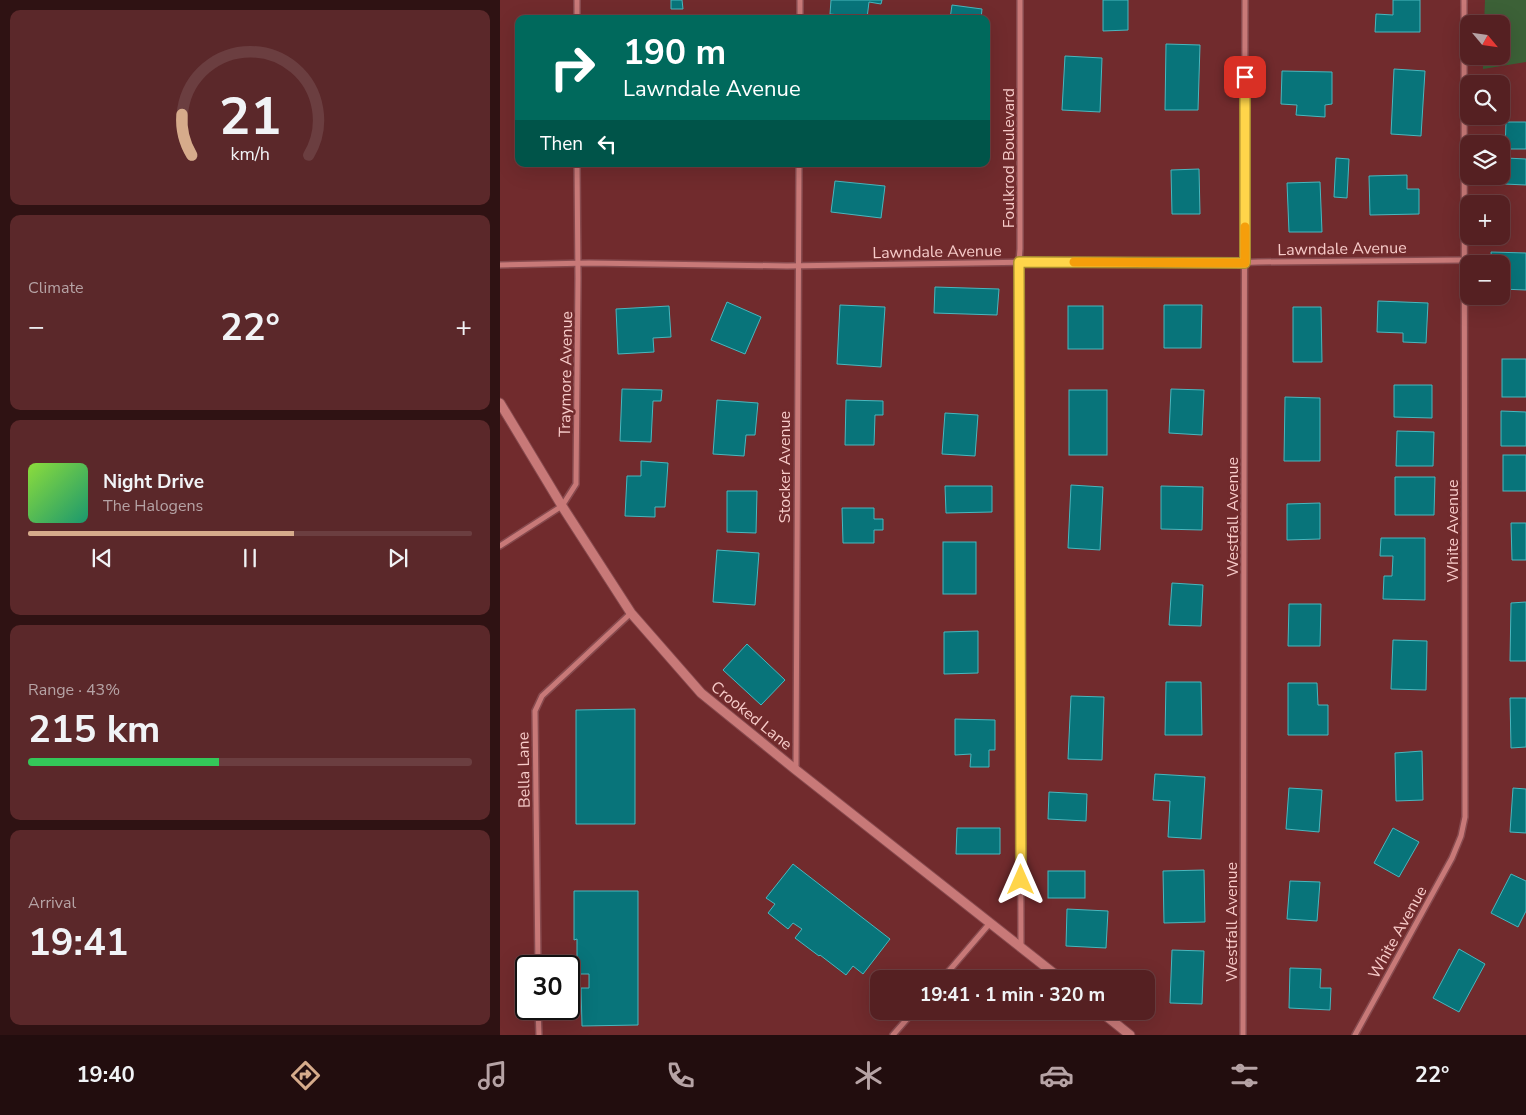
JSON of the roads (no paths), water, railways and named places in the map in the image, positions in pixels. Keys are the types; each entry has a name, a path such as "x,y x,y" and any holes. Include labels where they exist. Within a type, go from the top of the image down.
{"street":[{"path":"577,0 577,15"},
{"path":"800,0 800,15"},
{"name":"Foulkrod Boulevard","path":"1020,0 1021,947"},
{"name":"Westfall Avenue","path":"1243,1035 1245,0"},
{"name":"White Avenue","path":"1464,0 1464,255"},
{"name":"Traymore Avenue","path":"500,546 562,506 576,484 577,167"},
{"name":"Stocker Avenue","path":"796,770 799,167"},
{"name":"Lawndale Avenue","path":"500,265 578,263 799,266 1019,262 1245,263 1460,260"},
{"name":"White Avenue","path":"1355,1035 1452,858 1461,836 1465,817 1464,305"},
{"name":"Crooked Lane","path":"500,404 562,506 631,613 701,693 1049,970"},
{"name":"Bella Lane","path":"538,955 535,711 542,696 631,613"},
{"path":"950,970 990,922"},
{"path":"538,1020 539,1035"},
{"path":"893,1035 906,1020"},
{"path":"1111,1020 1130,1035"}]}
